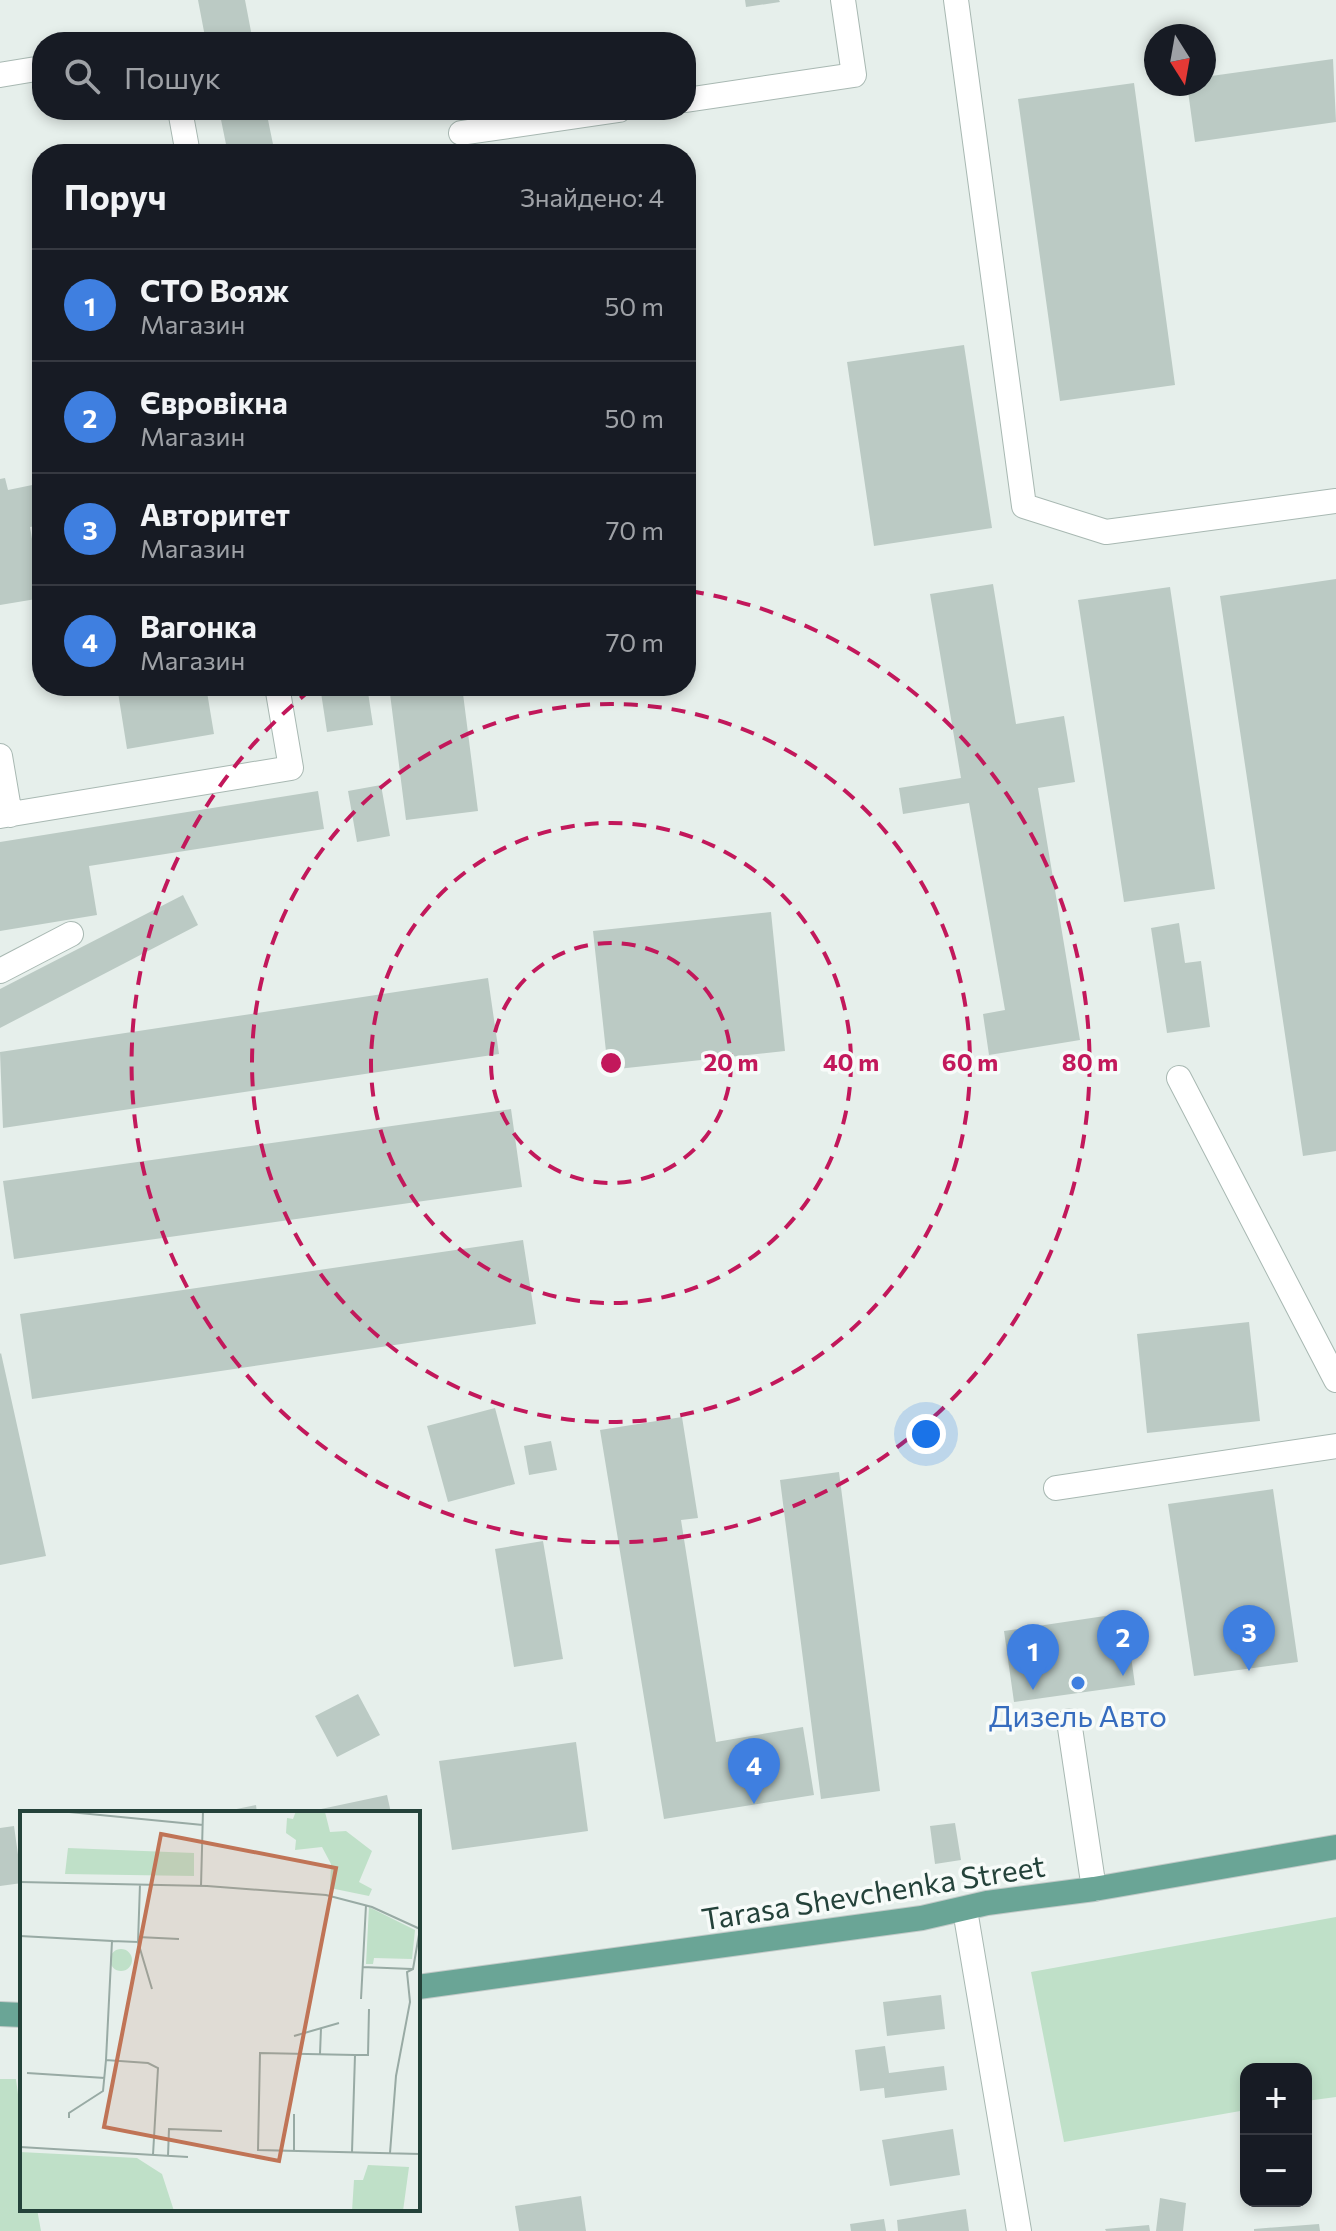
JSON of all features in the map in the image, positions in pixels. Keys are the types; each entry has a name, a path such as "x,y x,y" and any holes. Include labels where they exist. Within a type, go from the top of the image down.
{"main road":[{"name":"Tarasa Shevchenka Street","path":"420,1987 601,1964 965,1910 987,1903 1094,1889 1336,1847"},
{"path":"0,2014 20,2015"}],"street":[{"path":"696,99 854,75 843,0"},
{"path":"956,0 1024,506 1106,532 1336,501"},
{"path":"0,75 32,70"},
{"path":"182,120 186,144"},
{"path":"461,133 550,120"},
{"path":"0,756 5,816 291,768 279,696"},
{"path":"0,971 71,934"},
{"path":"1179,1078 1336,1380"},
{"path":"1056,1488 1336,1446"},
{"path":"1069,1721 1094,1889"},
{"path":"965,1910 1019,2231"}],"green space":[{"path":"1336,1917 1336,2097 1312,2100 1312,2063 1240,2063 1240,2111 1064,2142 1031,1972"},
{"path":"0,2079 16,2079 20,2110 20,2211 37,2211 41,2231 0,2231"}],"building":[{"path":"198,0 245,0 251,32 204,32"},
{"path":"745,0 779,0 780,2 746,7"},
{"path":"1333,59 1336,122 1195,142 1189,96 1216,96 1216,75"},
{"path":"1134,83 1175,385 1060,401 1018,99"},
{"path":"221,120 268,120 273,144 226,144"},
{"path":"964,345 992,528 874,546 847,362"},
{"path":"5,478 8,490 32,485 32,600 0,605 0,479"},
{"path":"1336,579 1336,1151 1303,1156 1220,596"},
{"path":"993,584 1016,724 1064,716 1075,782 1038,788 1080,1040 989,1055 983,1014 1005,1010 969,803 903,814 899,788 961,778 930,594"},
{"path":"1170,587 1215,889 1124,902 1078,600"},
{"path":"119,696 208,696 214,734 127,749"},
{"path":"322,696 369,696 373,725 327,732"},
{"path":"390,696 463,696 478,811 406,820"},
{"path":"381,785 390,836 357,842 348,791"},
{"path":"318,791 324,829 89,866 97,915 0,931 0,842"},
{"path":"183,895 198,925 0,1028 0,989"},
{"path":"771,912 785,1051 608,1070 593,931"},
{"path":"1179,923 1185,963 1201,961 1210,1027 1167,1033 1151,928"},
{"path":"488,978 499,1054 3,1128 0,1052"},
{"path":"511,1109 522,1187 14,1259 3,1181"},
{"path":"523,1240 536,1324 32,1399 20,1314"},
{"path":"1249,1322 1260,1421 1147,1433 1137,1334"},
{"path":"0,1354 46,1556 0,1565"},
{"path":"495,1408 515,1484 448,1502 427,1426"},
{"path":"682,1417 698,1518 681,1520 716,1742 803,1727 814,1795 664,1819 600,1430"},
{"path":"551,1441 557,1470 529,1475 524,1446"},
{"path":"839,1472 880,1791 821,1799 780,1480"},
{"path":"1273,1489 1298,1662 1194,1676 1168,1504"},
{"path":"543,1541 563,1659 514,1667 495,1549"},
{"path":"1125,1613 1135,1685 1014,1702 1004,1631"},
{"path":"358,1694 380,1735 337,1757 315,1716"},
{"path":"576,1742 588,1831 452,1850 439,1761"},
{"path":"387,1795 391,1811 312,1811"},
{"path":"256,1805 257,1811 227,1811"},
{"path":"955,1823 961,1860 935,1864 930,1826"},
{"path":"14,1826 20,1883 0,1886 0,1828"},
{"path":"941,1995 945,2029 887,2036 883,2002"},
{"path":"885,2046 889,2073 944,2066 947,2090 885,2098 884,2088 860,2091 855,2050"},
{"path":"953,2129 960,2175 890,2186 882,2140"},
{"path":"581,2196 586,2231 519,2231 515,2206"},
{"path":"1160,2198 1186,2203 1183,2231 1156,2231"},
{"path":"966,2209 969,2231 898,2231 897,2220"},
{"path":"884,2219 886,2231 851,2231 850,2224"},
{"path":"1319,2224 1320,2231 1254,2231 1254,2229"},
{"path":"1149,2225 1150,2231 1105,2229"}],"place":[{"name":"Авторитет","path":"1249,1671"},
{"name":"Євровікна","path":"1123,1676"},
{"name":"Дизель Авто","path":"1078,1683"},
{"name":"СТО Вояж","path":"1033,1690"},
{"name":"Вагонка","path":"754,1804"}]}
